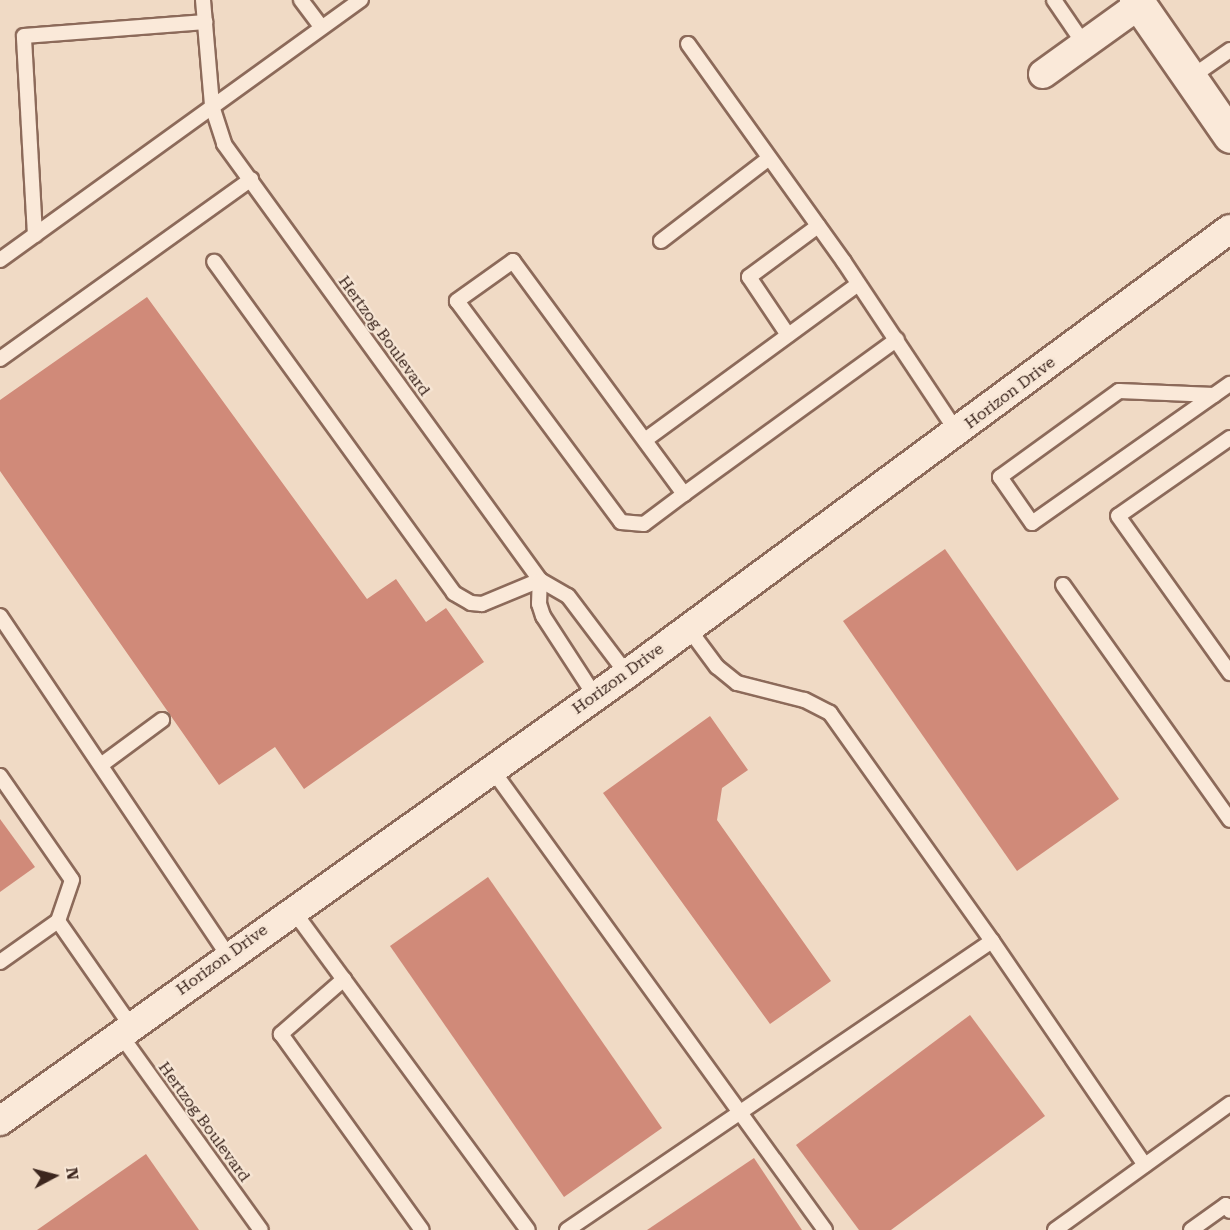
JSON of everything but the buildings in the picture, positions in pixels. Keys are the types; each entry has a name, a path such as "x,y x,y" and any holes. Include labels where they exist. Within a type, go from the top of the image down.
{"street":[{"path":"1043,74 1137,3 1230,136"},
{"name":"Horizon Drive","path":"0,1121 292,909 627,674 1230,229"}],"lane":[{"name":"Hertzog Boulevard","path":"203,0 212,106 224,144 540,580 568,596 627,674"},
{"path":"301,0 321,27"},
{"path":"0,260 361,0"},
{"path":"1054,0 1084,44"},
{"path":"35,235 24,36 205,22"},
{"path":"688,44 897,339 957,432"},
{"path":"1190,78 1230,50"},
{"path":"661,241 769,158"},
{"path":"0,360 251,179"},
{"path":"788,335 749,277 818,226"},
{"path":"684,494 513,261 457,301 621,522 644,524 897,339"},
{"path":"214,262 454,593 471,603 482,604 540,580 539,604 543,616 596,696"},
{"path":"645,440 858,284"},
{"path":"1214,395 1119,391 1000,477 1032,523 1230,384"},
{"path":"1230,438 1118,516 1230,673"},
{"path":"1063,585 1230,820"},
{"path":"0,616 228,955"},
{"path":"688,628 717,667 737,683 804,700 830,713 992,941 1145,1165"},
{"path":"101,765 162,720"},
{"path":"491,768 825,1230"},
{"path":"0,776 72,880 58,921 0,962"},
{"path":"292,909 528,1230"},
{"name":"Hertzog Boulevard","path":"58,921 126,1030 261,1230"},
{"path":"567,1230 992,941"},
{"path":"344,979 281,1034 422,1230"},
{"path":"1055,1230 1230,1104"},
{"path":"1191,1230 1226,1205 1230,1211"}]}
